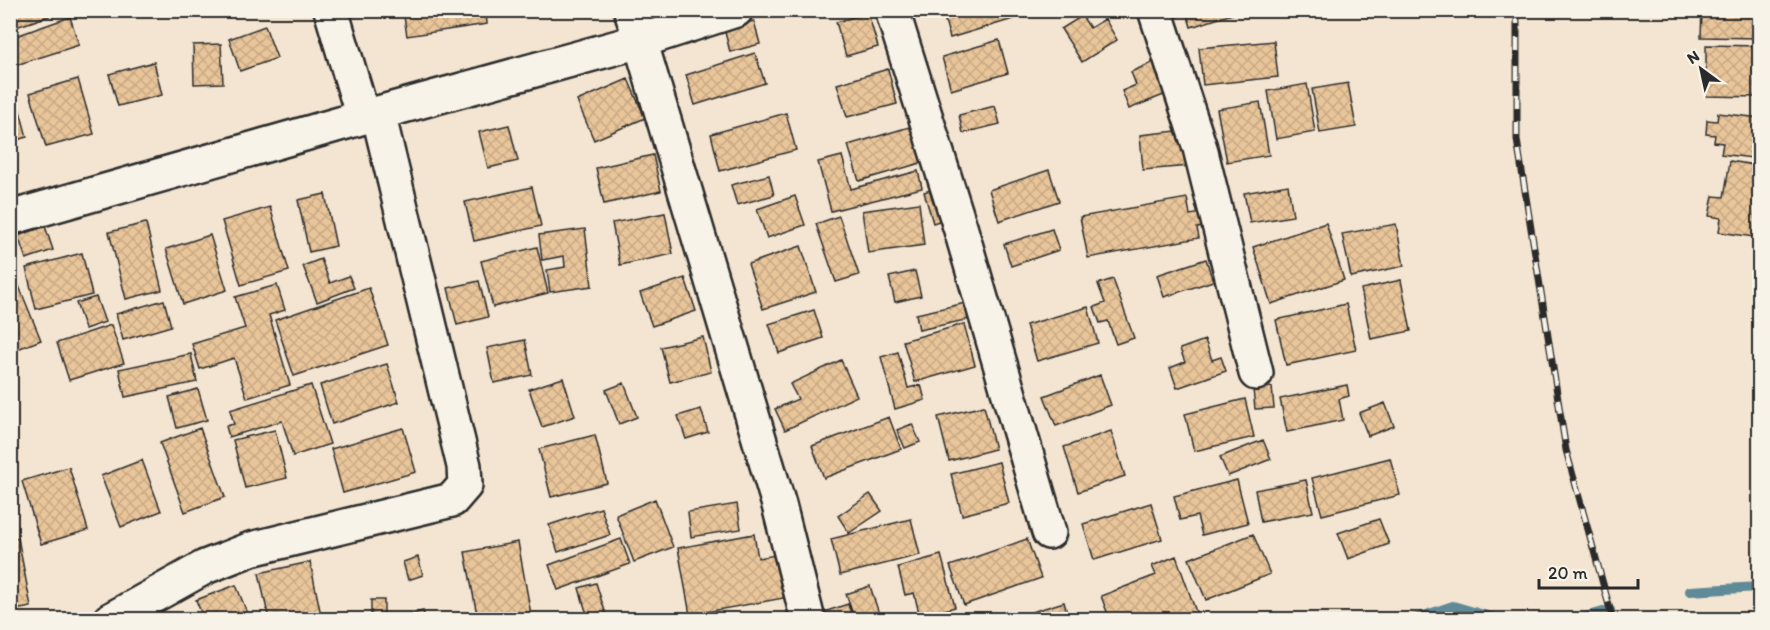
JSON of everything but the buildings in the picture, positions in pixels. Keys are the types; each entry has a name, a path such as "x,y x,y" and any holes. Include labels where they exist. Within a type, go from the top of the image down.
{"street":[{"path":"110,620 205,567 251,549 452,500 465,485 464,466 371,115 331,10"},
{"path":"631,10 779,505 808,620"},
{"path":"10,218 640,41 736,10"},
{"path":"892,10 961,230 1049,532"},
{"path":"1155,10 1200,148 1256,373"}],"waterway":[{"path":"1690,591 1759,587 1760,585"},
{"path":"1412,620 1453,606 1501,620"},
{"path":"1575,620 1610,610"}],"railway":[{"path":"1517,10 1517,140 1566,450 1613,620"}]}
